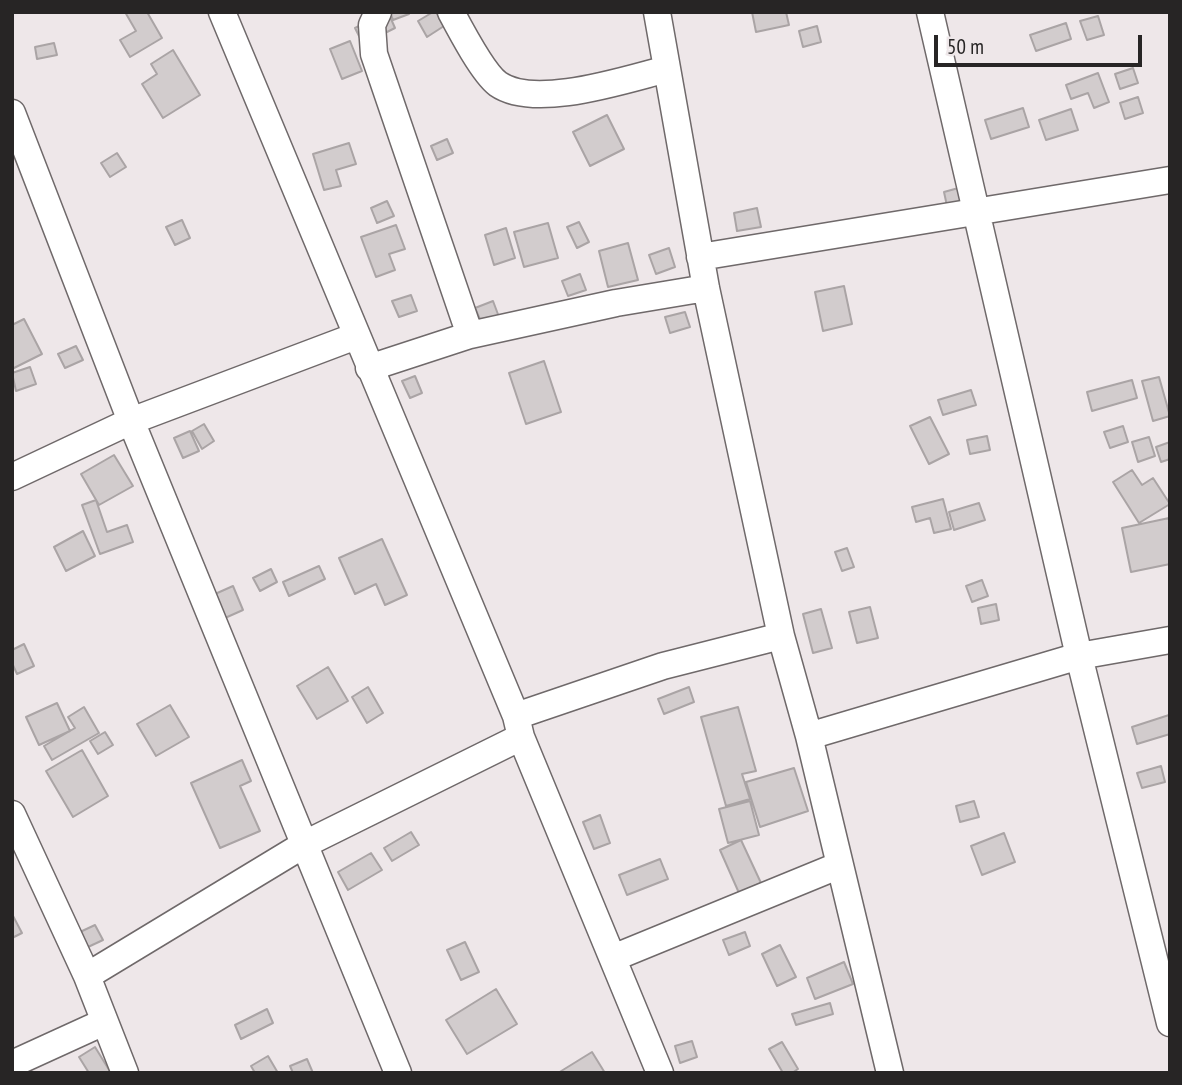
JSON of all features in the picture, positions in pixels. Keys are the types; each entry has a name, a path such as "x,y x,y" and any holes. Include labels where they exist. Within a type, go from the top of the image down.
{"street":[{"path":"222,12 660,1073"},
{"path":"378,12 372,25 374,54 470,335"},
{"path":"451,12 471,48 499,84 533,94 569,93 667,69"},
{"path":"657,12 706,288 781,636 809,736 890,1073"},
{"path":"930,12 1079,656 1170,1024"},
{"path":"12,113 131,421 398,1073"},
{"path":"700,257 1170,180"},
{"path":"369,368 470,335 616,303 706,288"},
{"path":"12,477 131,421 356,336"},
{"path":"87,976 305,844 518,727 663,666 781,636"},
{"path":"809,736 1079,656 1170,640"},
{"path":"12,814 87,976 125,1073"},
{"path":"613,958 840,865"},
{"path":"12,1064 104,1022"}],"building":[{"path":"125,12 147,12 162,38 130,57 120,40 136,31"},
{"path":"388,12 395,28 363,44 355,28"},
{"path":"390,12 408,12 409,14 393,20"},
{"path":"436,12 444,26 427,37 418,21"},
{"path":"752,12 786,12 789,25 756,32"},
{"path":"1098,16 1104,35 1087,40 1080,21"},
{"path":"1066,23 1071,39 1036,51 1030,35"},
{"path":"817,26 821,42 803,47 799,31"},
{"path":"350,41 362,71 342,79 330,49"},
{"path":"54,43 57,55 37,59 35,47"},
{"path":"173,50 200,95 163,118 142,84 157,74 151,64"},
{"path":"1133,68 1138,83 1120,89 1115,74"},
{"path":"1098,73 1109,102 1094,108 1088,93 1071,99 1066,85"},
{"path":"1138,97 1143,113 1125,119 1120,103"},
{"path":"1023,108 1029,127 991,139 985,120"},
{"path":"1071,109 1078,130 1046,140 1039,120"},
{"path":"607,115 624,149 590,166 573,132"},
{"path":"447,139 453,153 437,160 431,146"},
{"path":"349,143 356,164 336,170 341,186 324,190 313,154"},
{"path":"117,153 126,167 110,177 101,163"},
{"path":"962,187 966,201 947,206 944,192"},
{"path":"387,201 394,216 377,223 371,208"},
{"path":"757,208 761,227 737,231 734,213"},
{"path":"182,220 190,238 175,245 166,227"},
{"path":"579,222 589,242 577,248 567,227"},
{"path":"548,223 558,258 524,267 514,232"},
{"path":"396,225 405,249 389,254 395,270 376,277 361,237"},
{"path":"506,228 515,258 494,265 485,235"},
{"path":"628,243 638,280 608,287 599,251"},
{"path":"669,248 675,267 656,274 649,255"},
{"path":"580,274 586,290 568,296 562,281"},
{"path":"844,286 852,324 823,331 815,292"},
{"path":"411,295 417,311 399,317 392,301"},
{"path":"493,301 499,317 482,324 475,308"},
{"path":"685,312 690,327 670,333 665,317"},
{"path":"24,319 42,354 12,369 12,325"},
{"path":"76,346 83,360 65,368 58,354"},
{"path":"544,361 561,412 526,424 509,373"},
{"path":"30,367 36,384 16,391 12,373"},
{"path":"415,376 422,393 410,398 402,381"},
{"path":"1159,377 1170,416 1153,421 1142,381"},
{"path":"1132,380 1137,398 1092,411 1087,392"},
{"path":"971,390 976,405 943,415 938,400"},
{"path":"930,417 949,454 929,464 910,426"},
{"path":"204,424 214,441 202,449 192,431"},
{"path":"1123,426 1128,442 1110,448 1104,432"},
{"path":"190,431 199,451 183,458 174,438"},
{"path":"987,436 990,450 970,454 967,440"},
{"path":"1149,437 1155,456 1138,462 1132,442"},
{"path":"1170,442 1170,459 1161,462 1156,447"},
{"path":"114,455 133,486 99,505 81,474"},
{"path":"1132,470 1142,485 1153,478 1170,504 1139,523 1113,482"},
{"path":"943,499 951,529 934,533 930,518 916,522 912,507"},
{"path":"96,500 107,532 127,525 133,542 100,554 82,505"},
{"path":"979,503 985,520 954,530 949,512"},
{"path":"1169,518 1170,564 1131,572 1122,528"},
{"path":"83,531 95,556 66,571 54,547"},
{"path":"382,539 407,595 385,605 376,584 355,594 339,558"},
{"path":"847,548 854,567 842,571 835,552"},
{"path":"319,566 325,579 289,596 283,582"},
{"path":"271,569 277,582 260,591 253,578"},
{"path":"982,580 988,596 972,602 966,586"},
{"path":"233,586 243,610 225,618 215,594"},
{"path":"996,604 999,620 981,624 978,608"},
{"path":"870,607 878,638 857,643 849,612"},
{"path":"821,609 832,648 813,653 803,614"},
{"path":"24,644 34,666 17,674 12,663 12,650"},
{"path":"328,667 348,701 317,719 297,686"},
{"path":"368,687 383,713 367,723 352,697"},
{"path":"689,687 694,702 664,714 658,699"},
{"path":"57,703 70,731 39,745 26,717"},
{"path":"170,705 189,737 156,756 137,724"},
{"path":"84,707 99,733 52,760 44,746 75,728 68,717"},
{"path":"738,707 756,771 742,774 750,799 726,806 701,717"},
{"path":"1169,715 1170,734 1137,744 1132,727"},
{"path":"105,732 113,745 98,754 90,741"},
{"path":"82,750 108,796 73,817 46,771"},
{"path":"242,760 251,781 240,786 260,831 220,848 191,783"},
{"path":"1161,766 1165,782 1142,788 1137,773"},
{"path":"794,768 808,811 760,827 746,782"},
{"path":"750,801 759,835 728,843 719,809"},
{"path":"974,801 979,817 960,822 956,806"},
{"path":"600,815 610,843 594,849 583,822"},
{"path":"411,832 419,845 392,861 384,848"},
{"path":"1004,833 1015,862 982,875 971,846"},
{"path":"741,840 761,883 739,893 720,850"},
{"path":"371,853 382,870 348,890 338,872"},
{"path":"660,859 668,879 627,895 619,875"},
{"path":"12,914 22,933 12,938"},
{"path":"95,925 103,940 88,947 80,932"},
{"path":"745,932 750,946 729,955 723,940"},
{"path":"465,942 479,972 461,980 447,950"},
{"path":"780,945 796,977 777,986 762,954"},
{"path":"844,962 853,984 815,999 807,978"},
{"path":"496,989 517,1024 467,1054 446,1020"},
{"path":"830,1003 833,1014 796,1025 792,1014"},
{"path":"267,1009 273,1023 241,1039 235,1025"},
{"path":"692,1041 697,1057 680,1063 675,1046"},
{"path":"782,1042 798,1069 792,1073 783,1073 769,1049"},
{"path":"95,1047 111,1073 89,1073 79,1057"},
{"path":"592,1052 605,1073 558,1073"},
{"path":"268,1056 278,1073 255,1073 251,1066"},
{"path":"307,1059 313,1073 293,1073 290,1066"}]}
